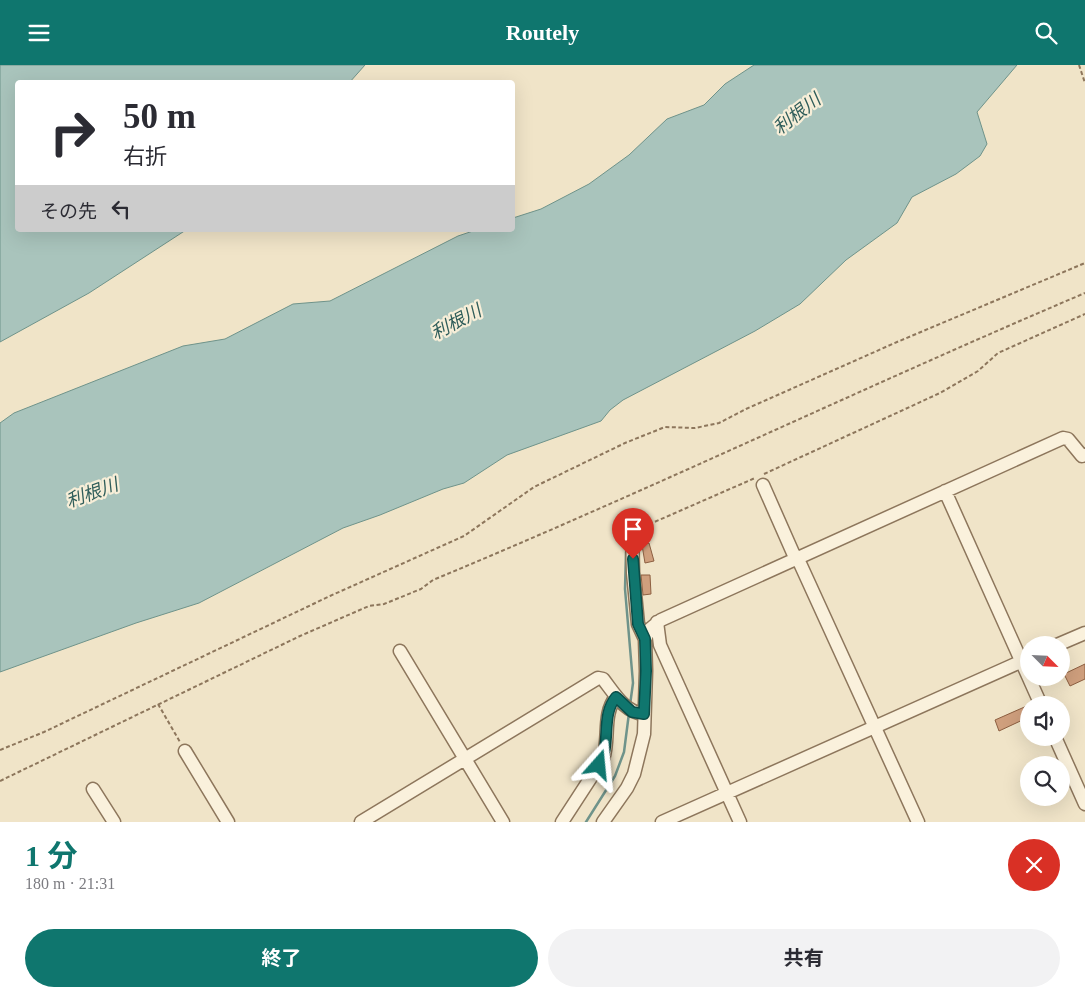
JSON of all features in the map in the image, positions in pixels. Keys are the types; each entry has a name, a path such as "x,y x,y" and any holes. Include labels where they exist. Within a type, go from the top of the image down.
{"street":[{"path":"645,639 650,629 657,622 1063,438 1068,439 1084,459"},
{"path":"763,485 918,822"},
{"path":"945,491 1020,649"},
{"path":"603,822 628,789 634,774 644,734 645,639 638,624 633,573 632,532"},
{"path":"657,622 660,645 740,822"},
{"path":"1070,639 1085,633"},
{"path":"400,651 503,822"},
{"path":"662,822 1020,662"},
{"path":"361,822 598,678 603,679 616,697 632,712 644,714"},
{"path":"562,822 603,759 606,751 609,708 616,697"},
{"path":"1059,746 1085,804"},
{"path":"185,751 228,822"},
{"path":"93,789 114,822"}],"path":[{"path":"1079,65 1085,83"},
{"path":"0,750 44,732 330,596 464,536 534,487 625,443 665,427 695,428 718,423 879,350 1085,263"},
{"path":"0,781 308,632 368,606 384,604 421,589 433,580 1085,293"},
{"path":"632,532 940,393 978,371 998,353 1085,314"},
{"path":"158,704 185,751"}],"water":[{"path":"0,65 365,65 352,80 15,80 15,232 183,232 89,293 0,342"},
{"name":"利根川","path":"754,65 1017,65 977,112 987,144 980,156 956,174 912,197 897,223 846,260 800,304 755,331 623,400 610,410 601,421 507,455 464,483 443,489 343,528 199,603 136,623 0,672 0,423 14,413 183,346 225,339 293,304 330,301 458,236 470,232 515,232 515,217 541,209 589,184 629,155 667,119 704,105 725,84"}],"building":[{"path":"649,543 654,561 645,563 642,545"},
{"path":"641,575 650,575 651,594 643,595"},
{"path":"1085,664 1085,679 1070,686 1070,671"},
{"path":"1020,709 1020,721 999,731 995,720"}],"waterway":[{"path":"626,552 625,589 633,683 630,705"},
{"path":"586,822 615,776 624,752 629,713"}],"route":[{"path":"599,765 606,751 609,708 616,697 632,712 644,714 645,639 638,624 633,559"}]}
